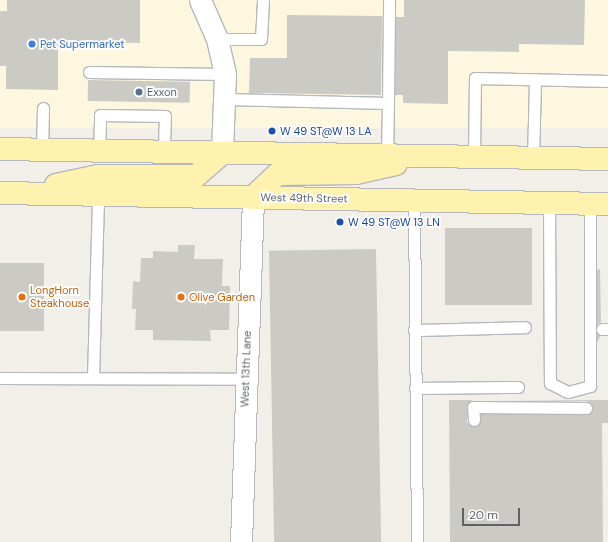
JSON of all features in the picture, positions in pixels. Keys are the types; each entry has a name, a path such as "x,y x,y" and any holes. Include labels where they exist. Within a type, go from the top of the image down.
{"main road":[{"path":"0,149 608,159"},
{"path":"22,193 98,176 196,176 222,153"},
{"path":"253,197 278,174 356,173 432,156"},
{"name":"West 49th Street","path":"0,193 599,204"}],"street":[{"path":"200,0 217,39 225,74 222,153"},
{"name":"West 13th Lane","path":"241,542 253,197"}],"lane":[{"path":"217,39 261,38 262,0"},
{"path":"387,156 389,0"},
{"path":"88,72 225,74"},
{"path":"474,157 475,78 608,81"},
{"path":"533,158 535,79"},
{"path":"225,99 388,103"},
{"path":"42,150 43,108"},
{"path":"99,151 100,115 114,115 165,116 164,152"},
{"path":"93,378 98,194"},
{"path":"414,200 414,330 418,542"},
{"path":"549,203 550,383 568,392 590,386 599,204"},
{"path":"414,330 525,327"},
{"path":"0,378 246,379"},
{"path":"415,388 518,387"},
{"path":"474,420 473,407 586,408"}],"shaded area":[{"path":"0,0 608,0 608,128 0,128"}],"building":[{"path":"7,0 140,0 140,43 58,41 58,90 6,89 6,66 0,66 0,11 7,11"},
{"path":"404,0 585,0 584,45 519,44 519,52 448,51 448,104 403,103 403,95 395,95 396,17 404,17"},
{"path":"287,15 382,16 381,95 249,93 250,58 287,58"},
{"name":"Exxon","path":"88,80 190,82 190,103 88,101"},
{"path":"445,228 532,228 532,305 445,305"},
{"name":"Olive Garden","path":"178,245 195,245 194,259 223,259 222,286 230,286 229,330 210,330 211,341 153,340 153,330 135,330 136,309 132,309 133,281 140,282 141,258 153,258 153,251 178,252"},
{"path":"376,249 381,542 274,542 269,251"},
{"name":"LongHorn Steakhouse","path":"0,263 44,263 44,331 0,331"},
{"path":"600,269 601,322 597,324 597,270"},
{"path":"597,334 601,336 589,359 585,357"},
{"path":"449,400 472,400 467,404 467,421 468,424 474,427 480,423 481,414 586,415 590,414 593,408 592,404 586,401 498,400 608,400 608,423 602,423 603,542 450,542"}],"place":[{"name":"Pet Supermarket","path":"32,44"},
{"name":"Exxon","path":"139,92"},
{"name":"W 49 ST@W 13 LA","path":"272,131"},
{"name":"W 49 ST@W 13 LN","path":"340,222"},
{"name":"LongHorn Steakhouse","path":"22,297"},
{"name":"Olive Garden","path":"181,297"}]}
